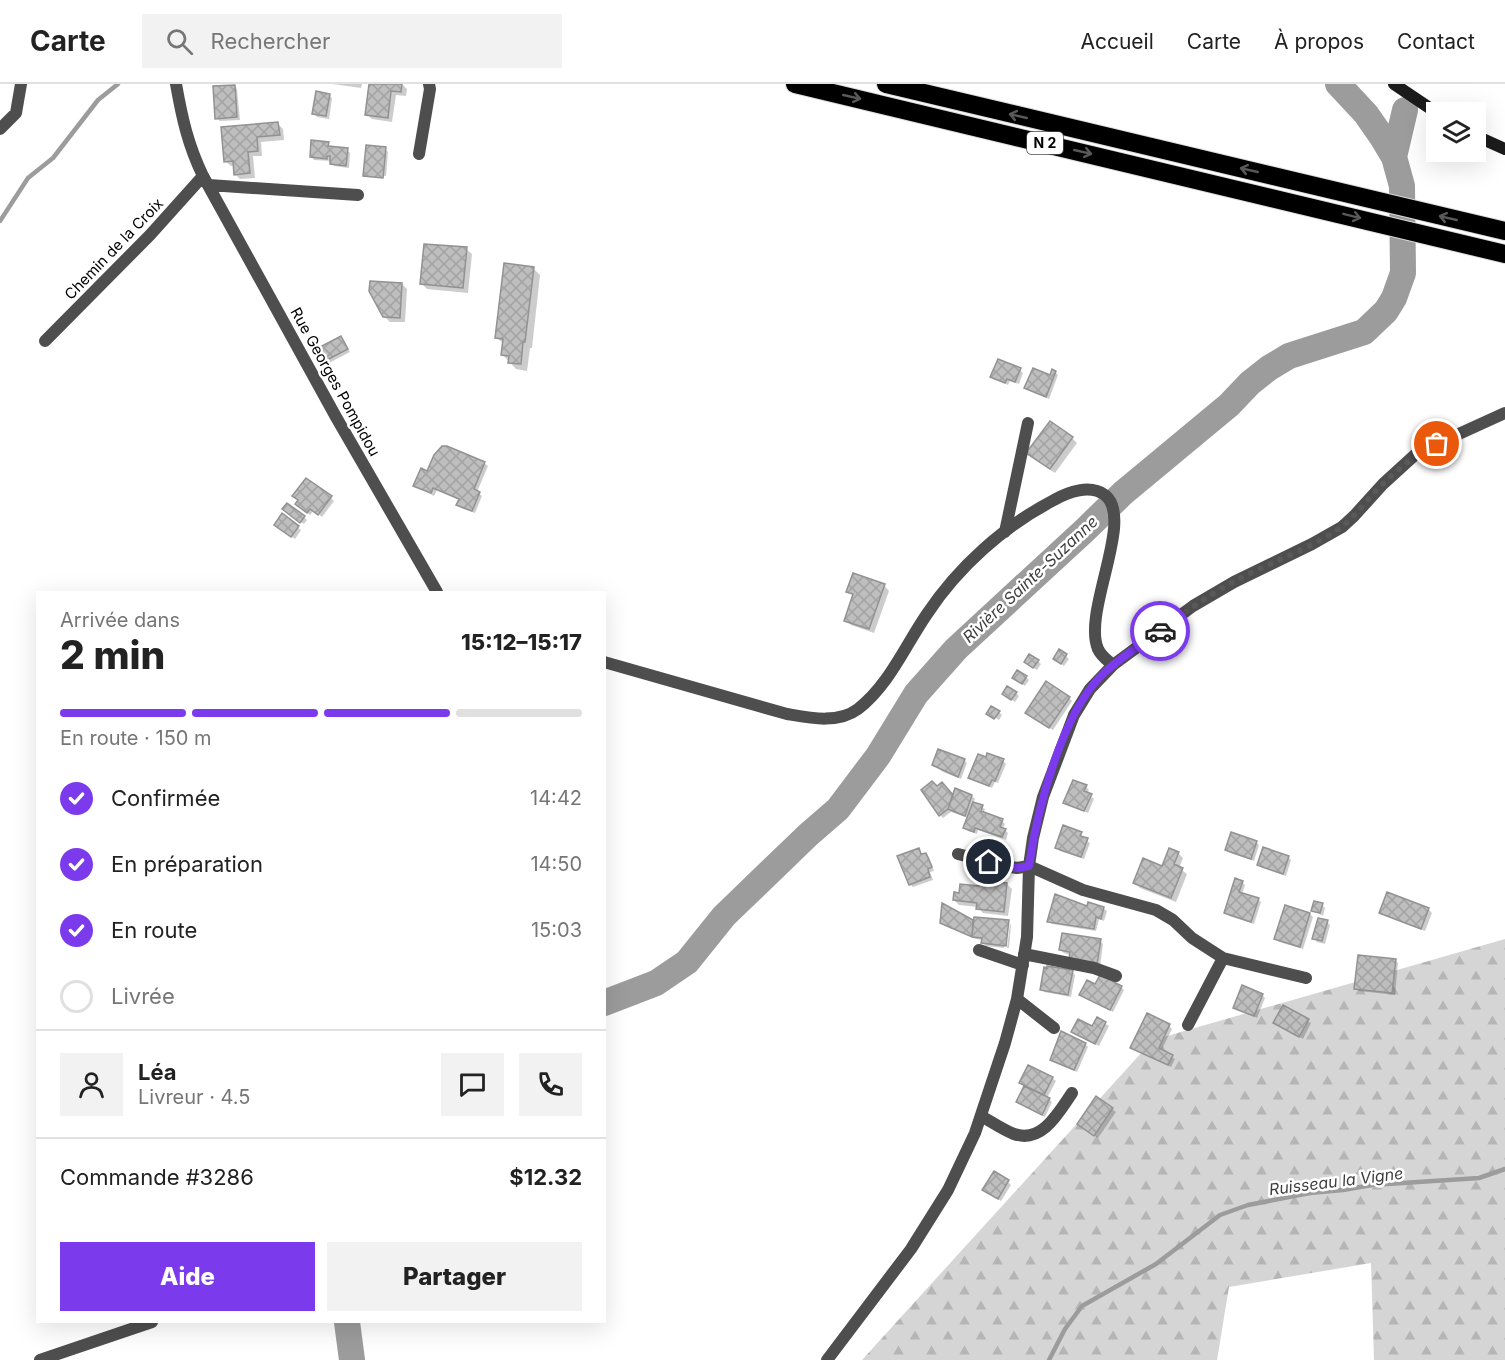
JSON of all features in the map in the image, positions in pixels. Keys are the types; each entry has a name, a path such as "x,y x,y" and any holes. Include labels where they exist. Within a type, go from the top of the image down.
{"highway":[{"name":"N 2","path":"795,84 1505,254"},
{"name":"N 2","path":"886,84 1505,231"}],"main road":[{"path":"1394,84 1426,106"},
{"path":"1486,141 1505,150"}],"street":[{"path":"0,129 16,113 21,84"},
{"name":"Rue Georges Pompidou","path":"176,84 183,126 206,180 336,417 436,591"},
{"path":"419,154 429,84"},
{"path":"206,180 358,195"},
{"name":"Chemin de la Croix","path":"45,341 206,180"},
{"path":"827,1360 917,1239 958,1170 981,1116 1017,999 1024,960 1029,866 1043,797 1068,728 1090,689 1113,665 1193,606 1233,582 1312,544 1341,527 1417,453 1505,413"},
{"path":"1005,532 1028,423"},
{"path":"606,663 788,714 817,719 838,718 856,710 874,694 892,670 927,613 954,579 1005,532 1031,512 1065,494 1087,490 1106,496 1113,506 1112,546 1095,626 1097,648 1102,656 1113,665"},
{"path":"958,854 1005,866 1017,868 1029,866 1083,890 1165,914 1192,938 1223,958 1306,978"},
{"path":"980,950 1024,960 1094,968 1116,976"},
{"path":"1188,1025 1223,958"},
{"path":"1017,999 1054,1028"},
{"path":"981,1116 1016,1135 1036,1133 1053,1120 1072,1093"},
{"path":"40,1360 149,1323"}],"green space":[{"path":"1505,939 1505,1360 1374,1360 1371,1263 1229,1287 1217,1360 862,1360 1153,1040"}],"building":[{"path":"369,84 402,84 401,92 391,91 388,118 365,115"},
{"path":"235,85 237,117 215,119 213,86"},
{"path":"316,91 330,94 326,116 312,114"},
{"path":"278,122 280,135 257,137 258,151 248,152 250,173 234,175 233,161 224,162 221,127"},
{"path":"311,140 329,142 328,146 348,148 346,166 330,164 330,156 327,156 327,159 310,157"},
{"path":"366,145 386,147 383,178 363,176"},
{"path":"424,244 467,247 463,288 420,284"},
{"path":"504,263 534,267 521,364 508,363 509,356 501,355 503,339 495,338"},
{"path":"370,281 402,283 400,318 383,317 369,291"},
{"path":"341,336 348,349 325,361 318,348"},
{"path":"998,359 1021,368 1015,382 1007,379 1005,383 990,377"},
{"path":"1033,368 1050,375 1052,369 1056,371 1046,397 1024,388"},
{"path":"1050,421 1073,437 1050,469 1026,453"},
{"path":"442,446 485,462 474,489 480,492 472,511 456,505 459,499 433,488 431,493 413,486 421,468 427,471 434,455"},
{"path":"306,478 332,496 318,515 310,509 307,513 295,504 298,500 292,496"},
{"path":"287,503 305,516 300,523 282,509"},
{"path":"282,513 299,526 291,537 274,525"},
{"path":"853,573 885,584 869,629 844,621 853,594 846,592"},
{"path":"1059,649 1067,654 1061,664 1053,659"},
{"path":"1029,654 1039,660 1033,668 1024,662"},
{"path":"1017,670 1027,676 1022,684 1012,678"},
{"path":"1046,681 1070,697 1049,728 1025,713"},
{"path":"1007,686 1017,692 1011,700 1002,694"},
{"path":"991,706 1000,711 994,719 986,714"},
{"path":"938,749 965,759 958,777 932,765"},
{"path":"987,753 1004,759 995,781 992,780 989,786 968,778 978,754 986,757"},
{"path":"1073,780 1087,785 1084,791 1092,794 1084,811 1063,803"},
{"path":"932,781 937,786 942,782 953,795 948,809 939,816 921,790"},
{"path":"955,788 972,795 965,816 948,809"},
{"path":"973,802 983,805 981,811 1003,819 1000,827 1006,829 1002,837 975,828 974,832 963,828"},
{"path":"1063,825 1082,832 1080,836 1088,838 1081,857 1055,848"},
{"path":"1231,832 1257,841 1251,859 1225,850"},
{"path":"1263,847 1289,856 1283,874 1257,865"},
{"path":"919,848 921,854 926,853 932,867 928,869 930,877 909,885 897,856"},
{"path":"1169,848 1179,852 1174,864 1183,868 1171,898 1133,883 1143,858 1162,866"},
{"path":"1235,878 1243,881 1239,892 1259,898 1251,922 1224,913"},
{"path":"980,880 1007,883 1004,912 976,909 977,903 953,900 954,892 959,893 960,884 979,886"},
{"path":"1387,892 1429,908 1421,929 1379,913"},
{"path":"1055,894 1087,906 1088,902 1104,907 1101,919 1096,917 1094,929 1047,922"},
{"path":"1314,901 1323,903 1320,913 1311,911"},
{"path":"942,903 973,920 972,937 940,923"},
{"path":"1285,905 1310,913 1300,947 1274,939"},
{"path":"974,917 1009,920 1006,946 981,943 982,938 972,937"},
{"path":"1318,918 1328,920 1322,941 1312,939"},
{"path":"1062,933 1101,939 1097,964 1069,959 1070,952 1059,950"},
{"path":"1358,955 1396,959 1392,993 1354,989"},
{"path":"1047,966 1073,970 1068,995 1040,990 1044,967 1047,968"},
{"path":"1100,975 1122,986 1110,1010 1079,995 1087,980 1095,984"},
{"path":"1242,985 1263,994 1254,1016 1233,1008"},
{"path":"1283,1005 1309,1019 1299,1037 1273,1023"},
{"path":"1147,1013 1170,1024 1159,1048 1173,1055 1168,1065 1130,1048"},
{"path":"1097,1017 1106,1022 1095,1044 1071,1032 1078,1019 1092,1026"},
{"path":"1061,1031 1086,1043 1074,1070 1050,1060"},
{"path":"1028,1065 1053,1077 1044,1095 1019,1083"},
{"path":"1024,1086 1050,1098 1042,1115 1016,1102"},
{"path":"1096,1096 1113,1108 1094,1136 1077,1124"},
{"path":"994,1171 1009,1180 998,1199 982,1190"}],"waterway":[{"path":"0,221 28,178 53,158 98,100 118,84"},
{"name":"Rivière Sainte-Suzanne","path":"606,1002 656,983 687,962 724,916 838,809 878,756 916,694 956,649 1123,493 1229,405 1250,383 1269,368 1289,356 1364,332 1386,311 1394,298 1403,273 1402,186 1394,157 1382,137 1366,114 1338,84"},
{"name":"Rivière Sainte-Suzanne","path":"1394,157 1405,110"},
{"name":"Ruisseau la Vigne","path":"1049,1360 1065,1329 1082,1306 1156,1264 1220,1215 1248,1205 1310,1193 1372,1185 1479,1178 1505,1169"},
{"name":"Rivière Sainte-Suzanne","path":"347,1323 352,1360"}],"way so far":[{"path":"1160,631 1193,606 1233,582 1327,537 1354,516 1383,484 1417,453 1437,444"}],"route":[{"path":"989,862 1017,868 1029,866 1043,797 1068,728 1081,702 1101,676 1113,665 1160,631"}]}
